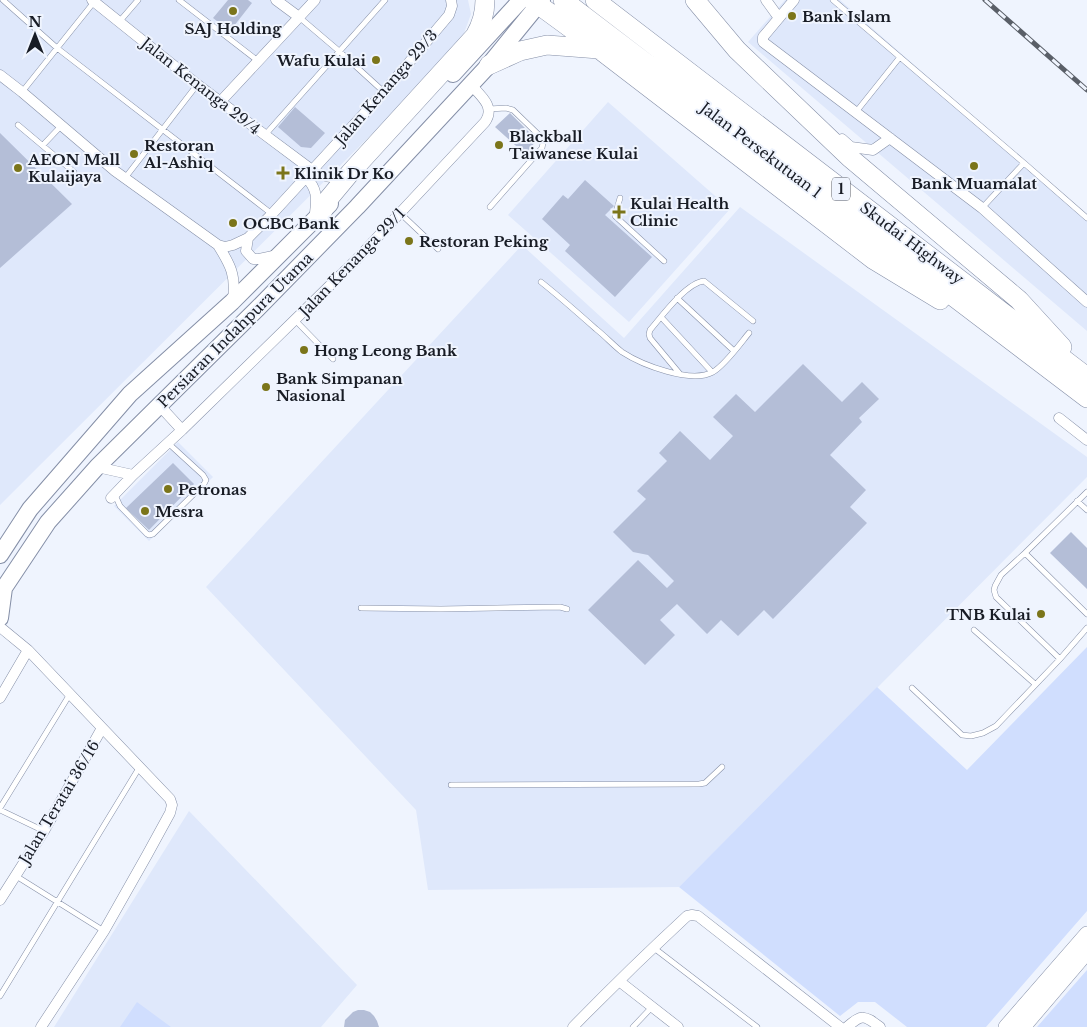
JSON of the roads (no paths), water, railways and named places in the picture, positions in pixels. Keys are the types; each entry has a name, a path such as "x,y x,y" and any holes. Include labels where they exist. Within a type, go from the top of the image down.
{"highway":[{"path":"318,217 324,203 350,173 475,36 482,24 485,0"},
{"name":"Jalan Persekutuan 1","path":"563,0 1031,355"},
{"name":"Skudai Highway","path":"595,0 1087,376"},
{"path":"695,0 737,50 849,157 1019,300 1087,376"},
{"path":"533,1 599,48 874,260 1031,355"},
{"path":"489,65 520,51 547,45 599,48"},
{"name":"1","path":"1031,355 1087,398"}],"main road":[{"name":"Persiaran Indahpura Utama","path":"2,591 48,522 97,467 350,214 489,65 533,1"},
{"name":"Persiaran Indahpura Utama","path":"0,555 30,509 130,394 232,302 533,1"},
{"path":"0,618 2,591"}],"street":[{"path":"276,0 299,17"},
{"path":"221,101 315,0"},
{"name":"Jalan Kenanga 29/3","path":"248,238 384,92 449,15 452,6 451,0"},
{"path":"766,0 779,18"},
{"path":"794,0 763,37 763,42 982,208 1087,302"},
{"name":"Jalan Kenanga 29/4","path":"93,1 198,85 265,134 309,174"},
{"path":"0,75 125,178 218,245 225,247 234,246 248,238"},
{"path":"772,82 852,147 873,150 890,138"},
{"path":"470,84 486,101 489,109"},
{"name":"Jalan Kenanga 29/1","path":"113,496 358,258 485,122 488,118 489,109"},
{"path":"309,174 339,178 350,173"},
{"path":"309,174 316,193 318,217"},
{"path":"248,238 246,251 253,259 281,254"},
{"path":"218,245 234,277 235,286 232,302"},
{"path":"159,405 182,430"},
{"path":"1059,418 1087,440"},
{"path":"97,467 134,475"},
{"path":"0,626 28,650 170,799 172,805 170,813 104,931 41,1027"},
{"path":"0,698 28,650"},
{"name":"Jalan Teratai 36/16","path":"0,900 44,831 102,728"},
{"path":"574,1027 654,947 687,916 692,915 698,916 840,1027"},
{"path":"1006,1027 1087,934"},
{"path":"1023,1027 1087,952"},
{"path":"619,981 678,1027"},
{"path":"847,1027 857,1018 864,1017 880,1027"}],"lane":[{"path":"3,0 58,48 272,214"},
{"path":"119,22 138,0"},
{"path":"179,0 258,61"},
{"path":"265,134 385,0"},
{"path":"833,0 1087,218"},
{"path":"22,92 93,1"},
{"path":"299,17 384,92"},
{"path":"856,113 900,57"},
{"path":"125,178 198,85"},
{"path":"489,109 506,108 513,110 541,137 543,143 542,148 490,207"},
{"path":"18,124 74,172"},
{"path":"43,145 62,126"},
{"path":"982,208 1024,163"},
{"path":"620,198 615,216 664,261"},
{"path":"400,213 438,249"},
{"path":"680,375 650,338 649,334 650,330 677,298 698,282 704,281 753,321"},
{"path":"541,282 623,352 660,369 680,375 694,376 712,372 723,363 749,333"},
{"path":"677,298 734,351"},
{"path":"661,317 712,372"},
{"path":"295,320 333,360"},
{"path":"113,496 149,536 153,534 206,480 168,443"},
{"path":"1060,659 996,596 994,590 1001,575 1025,554 1087,492"},
{"path":"1077,501 1087,510"},
{"path":"1025,554 1087,614"},
{"path":"361,608 441,609 560,606 567,609"},
{"path":"912,688 962,735 971,736 983,733 996,726 1087,628"},
{"path":"974,630 1035,684"},
{"path":"44,831 0,809 70,694"},
{"path":"0,996 140,767"},
{"path":"451,785 699,784 705,783 722,767"},
{"path":"15,876 104,931"},
{"path":"654,947 757,1027"},
{"path":"633,1027 652,1007"}],"railway":[{"path":"985,0 1087,90"}],"place":[{"name":"SAJ Holding","path":"233,11"},
{"name":"Bank Islam","path":"792,16"},
{"name":"Wafu Kulai","path":"376,60"},
{"name":"Blackball Taiwanese Kulai","path":"499,145"},
{"name":"Restoran Al-Ashiq","path":"134,154"},
{"name":"Bank Muamalat","path":"974,166"},
{"name":"AEON Mall Kulaijaya","path":"18,168"},
{"name":"Klinik Dr Ko","path":"283,173"},
{"name":"Kulai Health Clinic","path":"619,212"},
{"name":"OCBC Bank","path":"233,223"},
{"name":"Restoran Peking","path":"409,241"},
{"name":"Hong Leong Bank","path":"304,350"},
{"name":"Bank Simpanan Nasional","path":"266,387"},
{"name":"Petronas","path":"168,489"},
{"name":"Mesra","path":"145,511"},
{"name":"TNB Kulai","path":"1041,614"}]}
